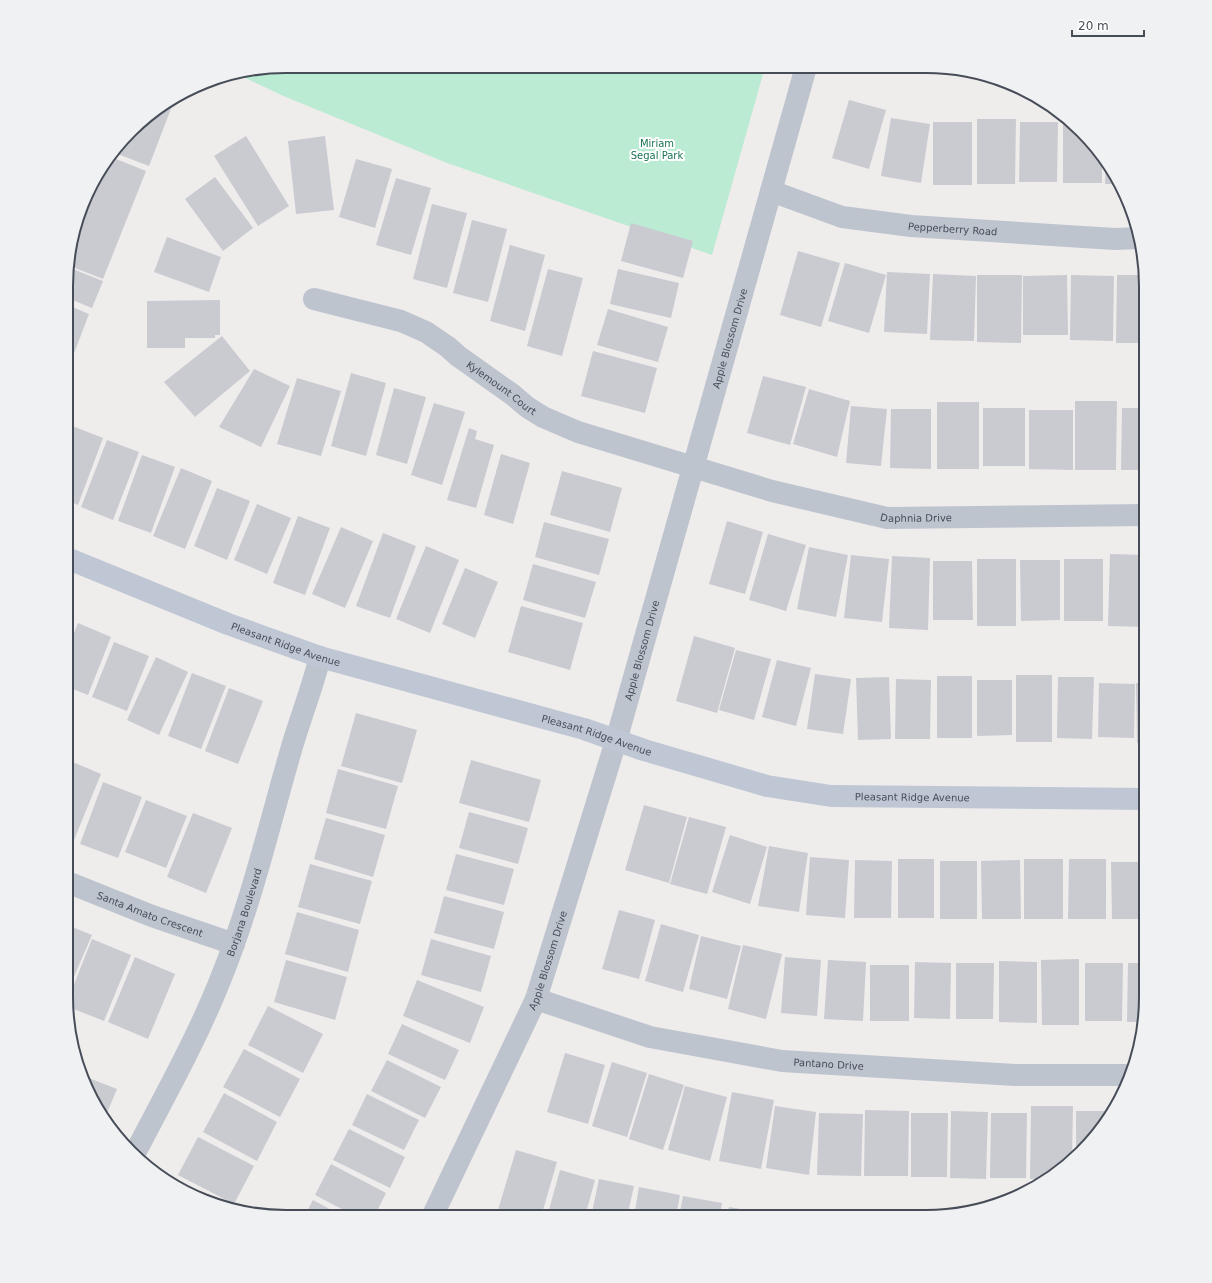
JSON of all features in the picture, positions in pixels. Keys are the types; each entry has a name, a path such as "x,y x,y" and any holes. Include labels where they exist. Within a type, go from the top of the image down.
{"street":[{"name":"Apple Blossom Drive","path":"435,1210 536,999 616,741 804,73"},
{"name":"Pepperberry Road","path":"771,191 842,217 911,226 1115,239 1134,238"},
{"name":"Kylemount Court","path":"314,299 401,321 413,326 438,339 458,356 513,395 527,407 543,417 578,432 694,468"},
{"name":"Daphnia Drive","path":"694,468 793,497 887,518 1139,516"},
{"name":"Pleasant Ridge Avenue","path":"73,561 234,627 320,658 584,729 616,741 767,786 831,796 1139,799"},
{"name":"Borjana Boulevard","path":"137,1149 214,995 234,944 249,900 291,748 320,658"},
{"name":"Santa Amato Crescent","path":"73,884 152,916 234,944"},
{"name":"Pantano Drive","path":"536,999 650,1038 782,1061 1015,1075 1124,1075"}],"green space":[{"name":"Miriam Segal Park","path":"272,73 763,73 712,255 447,163 281,95 244,77"}],"building":[{"path":"849,100 886,110 869,169 832,158"},
{"path":"172,107 149,166 118,154 135,135 156,117"},
{"path":"891,118 930,124 921,183 881,176"},
{"path":"977,119 1016,119 1015,184 977,184"},
{"path":"933,122 972,122 972,185 933,185"},
{"path":"1020,122 1058,122 1057,182 1019,182"},
{"path":"1063,123 1077,135 1102,166 1102,183 1063,183"},
{"path":"246,136 289,206 258,226 214,156"},
{"path":"325,136 334,210 296,214 288,141"},
{"path":"115,159 146,171 103,279 74,267 77,245 84,218 95,192"},
{"path":"356,159 392,169 375,228 339,217"},
{"path":"1105,172 1112,184 1105,184"},
{"path":"215,177 253,228 223,251 185,199"},
{"path":"396,178 431,188 411,255 376,245"},
{"path":"432,204 467,213 447,288 413,279"},
{"path":"472,220 507,229 488,302 453,293"},
{"path":"631,223 693,241 683,278 621,261"},
{"path":"167,237 221,257 209,292 154,272"},
{"path":"510,245 545,255 525,331 490,321"},
{"path":"798,251 840,263 821,327 780,315"},
{"path":"845,263 886,275 869,333 828,321"},
{"path":"73,269 103,281 92,308 73,300"},
{"path":"548,269 583,278 562,356 527,346"},
{"path":"618,269 679,283 671,318 610,304"},
{"path":"887,272 930,274 927,334 884,332"},
{"path":"933,274 976,276 974,341 930,340"},
{"path":"977,275 1022,275 1021,343 977,342"},
{"path":"1067,275 1068,335 1023,335 1023,276"},
{"path":"1071,275 1114,276 1113,341 1070,340"},
{"path":"1117,275 1139,275 1139,343 1116,343"},
{"path":"220,300 220,335 215,335 215,338 185,338 185,348 147,348 147,301"},
{"path":"73,307 89,314 73,356"},
{"path":"608,309 668,327 658,362 597,345"},
{"path":"222,336 250,371 195,417 164,382"},
{"path":"593,351 657,368 645,413 581,396"},
{"path":"254,369 290,386 261,447 219,427"},
{"path":"351,373 386,383 366,456 331,446"},
{"path":"763,376 806,387 790,445 747,433"},
{"path":"297,378 341,391 321,456 277,444"},
{"path":"394,388 426,397 407,464 376,455"},
{"path":"809,389 850,401 837,457 793,444"},
{"path":"1075,401 1117,401 1116,470 1075,470"},
{"path":"937,402 979,402 979,469 937,469"},
{"path":"434,403 465,412 442,485 411,475"},
{"path":"851,406 887,409 881,466 846,463"},
{"path":"983,408 1025,408 1025,466 983,466"},
{"path":"1122,408 1139,408 1139,470 1121,470"},
{"path":"891,409 931,409 931,469 890,468"},
{"path":"1029,410 1073,410 1073,470 1029,469"},
{"path":"73,426 103,438 78,505 73,503"},
{"path":"469,428 477,431 475,439 494,445 476,508 447,500"},
{"path":"107,440 139,452 113,520 81,507"},
{"path":"501,454 530,463 513,524 484,515"},
{"path":"142,455 175,467 151,533 118,521"},
{"path":"181,468 212,481 185,549 153,536"},
{"path":"562,471 622,488 610,532 550,515"},
{"path":"217,488 250,501 227,560 194,546"},
{"path":"257,504 291,518 267,574 234,560"},
{"path":"298,516 330,528 305,595 273,583"},
{"path":"727,521 763,532 745,594 709,584"},
{"path":"544,522 609,539 599,575 535,557"},
{"path":"341,527 373,541 345,608 312,594"},
{"path":"383,533 416,546 390,618 356,606"},
{"path":"768,534 806,545 786,611 749,600"},
{"path":"426,546 459,560 430,633 396,619"},
{"path":"809,547 848,555 836,617 797,609"},
{"path":"1110,554 1139,555 1139,627 1108,626"},
{"path":"851,555 889,559 882,622 844,618"},
{"path":"892,556 930,558 928,630 889,628"},
{"path":"977,559 1016,559 1016,626 977,626"},
{"path":"1064,559 1103,559 1103,621 1064,621"},
{"path":"1020,560 1060,560 1060,620 1021,621"},
{"path":"933,561 972,561 973,620 933,620"},
{"path":"533,564 596,582 585,618 523,600"},
{"path":"465,568 498,582 475,638 442,624"},
{"path":"521,606 583,623 570,670 508,652"},
{"path":"78,623 111,637 88,695 73,689 73,636"},
{"path":"694,636 735,648 717,713 676,701"},
{"path":"114,642 149,656 127,711 92,697"},
{"path":"736,650 771,659 754,720 719,710"},
{"path":"156,657 188,672 159,735 127,720"},
{"path":"777,660 811,668 796,726 762,717"},
{"path":"192,673 226,686 201,749 168,736"},
{"path":"815,674 851,679 843,734 807,729"},
{"path":"1016,675 1052,675 1052,742 1016,742"},
{"path":"937,676 972,676 972,738 937,738"},
{"path":"889,677 891,739 858,740 856,678"},
{"path":"1058,677 1094,677 1092,739 1057,738"},
{"path":"896,679 931,680 930,739 895,739"},
{"path":"977,680 1012,680 1012,735 977,736"},
{"path":"1099,683 1135,684 1134,738 1098,737"},
{"path":"1136,683 1139,683 1139,743 1137,743"},
{"path":"229,688 263,701 238,764 205,751"},
{"path":"356,713 417,730 402,783 341,766"},
{"path":"471,760 541,780 529,822 459,803"},
{"path":"73,762 101,774 73,840"},
{"path":"338,769 398,786 386,829 326,813"},
{"path":"103,782 142,797 118,858 80,844"},
{"path":"146,800 187,816 166,868 125,852"},
{"path":"644,805 687,817 669,883 625,870"},
{"path":"469,812 528,828 518,864 459,848"},
{"path":"193,813 232,828 206,893 167,877"},
{"path":"689,817 726,827 707,894 670,884"},
{"path":"326,818 385,835 373,877 314,859"},
{"path":"730,835 767,847 750,904 712,892"},
{"path":"769,846 808,853 799,912 758,906"},
{"path":"456,854 514,869 504,905 446,890"},
{"path":"810,857 849,860 845,918 806,915"},
{"path":"898,859 934,859 934,918 898,918"},
{"path":"1024,859 1063,859 1063,919 1024,919"},
{"path":"1069,859 1106,859 1106,919 1068,919"},
{"path":"855,860 892,861 891,918 854,918"},
{"path":"1020,860 1021,919 982,919 981,861"},
{"path":"940,861 977,861 977,919 940,919"},
{"path":"1111,862 1139,862 1139,919 1112,919"},
{"path":"310,864 372,881 360,924 298,907"},
{"path":"444,896 504,912 494,949 434,933"},
{"path":"619,910 655,920 639,979 602,969"},
{"path":"297,912 359,930 348,972 285,954"},
{"path":"661,924 699,935 683,992 645,981"},
{"path":"73,927 92,935 73,979"},
{"path":"701,936 741,946 727,999 689,989"},
{"path":"92,939 131,955 104,1021 73,1009 73,987"},
{"path":"431,939 491,956 481,992 421,975"},
{"path":"743,945 782,954 766,1019 728,1009"},
{"path":"135,957 175,974 148,1039 108,1022"},
{"path":"785,957 821,960 817,1016 781,1013"},
{"path":"1079,959 1079,1025 1042,1025 1041,960"},
{"path":"286,960 347,977 335,1020 274,1002"},
{"path":"828,960 866,962 863,1021 824,1019"},
{"path":"999,961 1037,962 1037,1023 999,1022"},
{"path":"915,962 951,963 950,1019 914,1018"},
{"path":"956,963 994,963 993,1019 956,1019"},
{"path":"1085,963 1123,963 1122,1021 1085,1021"},
{"path":"1128,963 1139,963 1139,1011 1137,1022 1127,1022"},
{"path":"870,965 909,965 909,1021 870,1021"},
{"path":"417,980 484,1007 470,1043 403,1016"},
{"path":"268,1006 323,1034 303,1073 248,1045"},
{"path":"402,1024 459,1050 445,1080 388,1054"},
{"path":"244,1049 300,1079 280,1117 223,1087"},
{"path":"565,1053 605,1065 588,1124 547,1112"},
{"path":"387,1060 441,1087 425,1118 371,1091"},
{"path":"612,1062 647,1073 627,1137 592,1126"},
{"path":"649,1074 684,1085 663,1150 629,1139"},
{"path":"89,1078 117,1089 107,1112"},
{"path":"685,1086 727,1097 710,1161 668,1150"},
{"path":"732,1092 774,1100 761,1169 719,1161"},
{"path":"224,1093 277,1122 257,1161 203,1132"},
{"path":"367,1094 419,1120 404,1150 352,1125"},
{"path":"775,1106 816,1112 809,1175 766,1168"},
{"path":"1031,1106 1073,1106 1072,1152 1044,1174 1035,1179 1030,1179"},
{"path":"865,1110 909,1111 908,1176 864,1176"},
{"path":"951,1111 988,1112 986,1179 950,1178"},
{"path":"1076,1111 1105,1111 1095,1127 1076,1149"},
{"path":"819,1113 863,1114 861,1176 817,1175"},
{"path":"911,1113 948,1113 947,1177 911,1177"},
{"path":"991,1113 1027,1113 1026,1178 990,1178"},
{"path":"349,1129 405,1157 390,1188 333,1160"},
{"path":"198,1137 254,1166 234,1204 178,1175"},
{"path":"516,1150 557,1162 543,1210 498,1210"},
{"path":"331,1164 386,1193 378,1210 344,1210 315,1195"},
{"path":"560,1170 595,1180 587,1210 549,1210"},
{"path":"599,1179 634,1186 629,1210 592,1210"},
{"path":"639,1187 680,1195 677,1210 635,1210"},
{"path":"683,1196 722,1203 721,1210 680,1210"},
{"path":"313,1200 331,1210 308,1210"},
{"path":"729,1207 747,1210 728,1210"}]}
